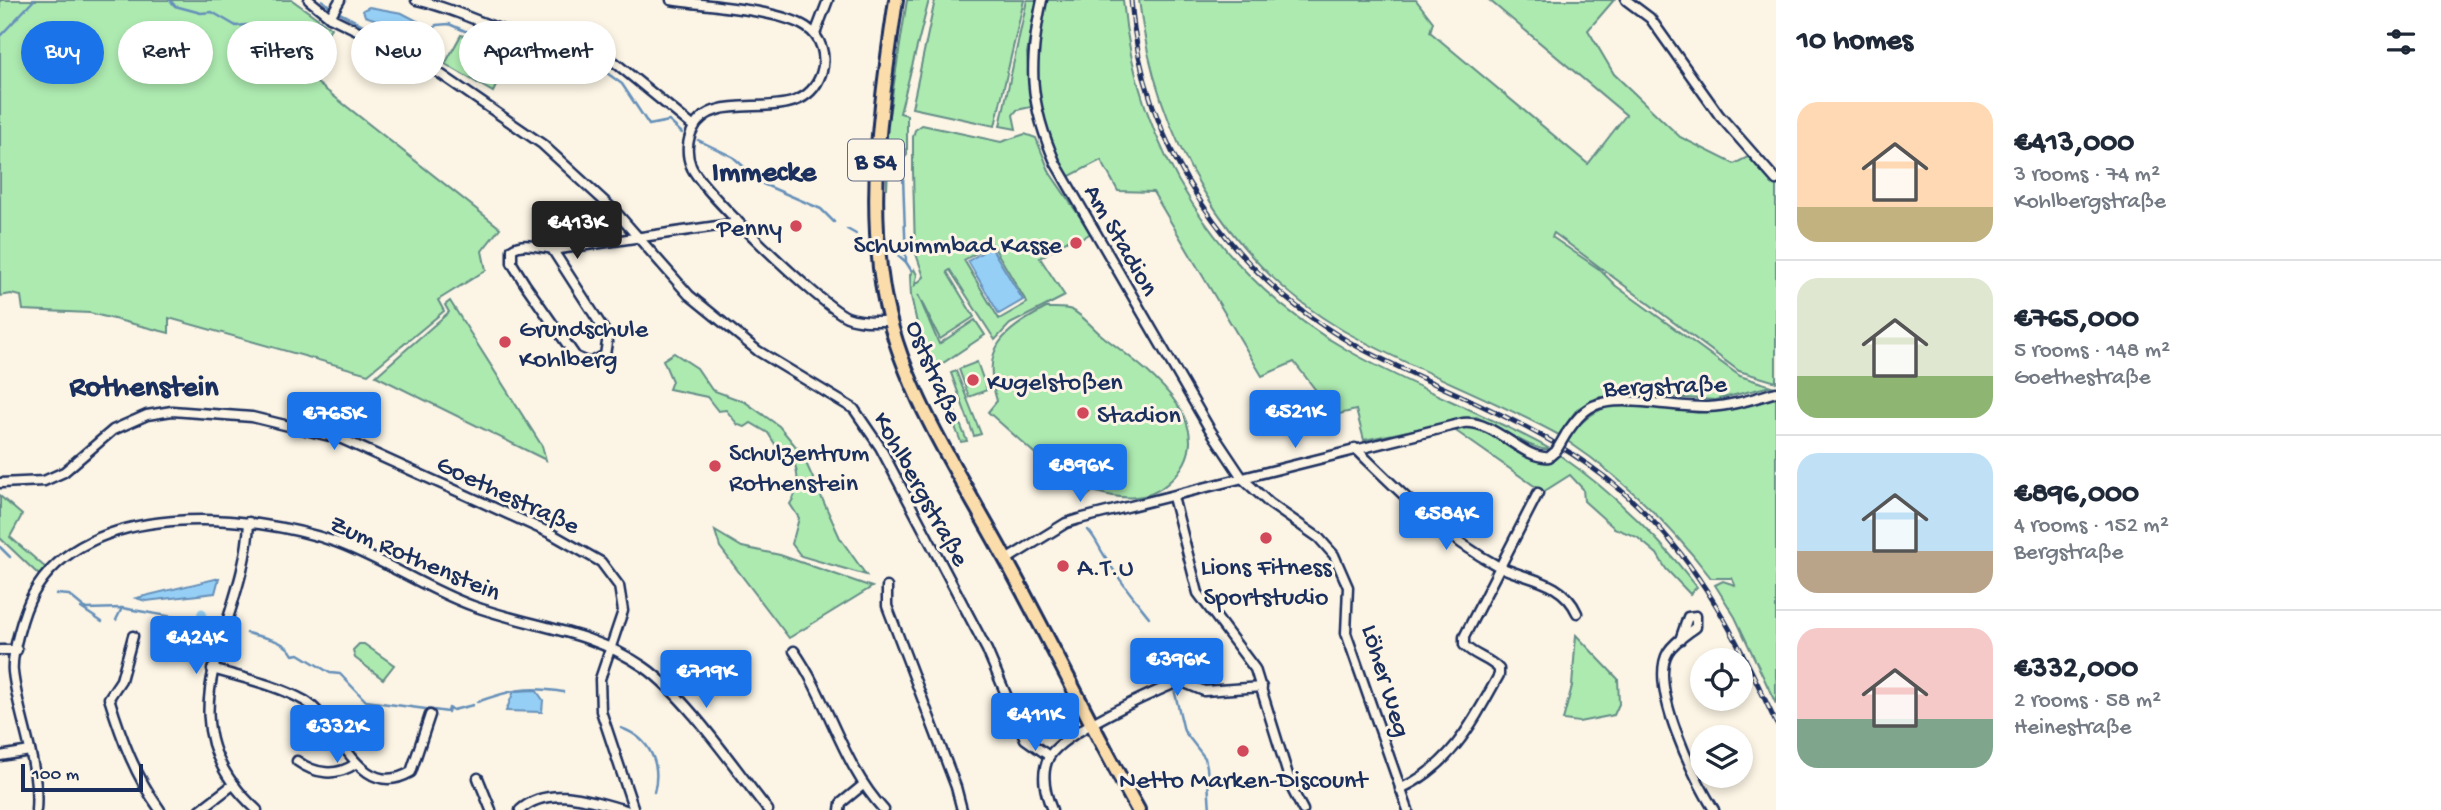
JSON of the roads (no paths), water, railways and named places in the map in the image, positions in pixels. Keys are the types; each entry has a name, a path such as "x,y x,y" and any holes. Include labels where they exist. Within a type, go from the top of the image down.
{"main road":[{"name":"Oststraße","path":"896,0 880,114 875,195 876,238 889,321 912,382 937,435 1138,810"}],"street":[{"name":"Kohlbergstraße","path":"309,0 330,17 426,64 542,144 615,211 689,295 724,325 758,351 847,404 860,416 880,447 987,650 1020,730 1026,739 1049,756"},
{"path":"330,17 340,0"},
{"path":"416,0 453,9 526,38 590,49 607,55 694,127"},
{"path":"671,0 779,17 806,27 815,34 823,55 819,79 805,94 783,105 724,108 705,116 694,127 688,150 690,165 704,185 736,219 835,309 858,320 889,321"},
{"path":"815,34 828,0"},
{"name":"Am Stadion","path":"1042,0 1031,65 1035,111 1041,131 1063,178 1136,305 1244,479"},
{"path":"1626,0 1650,18 1719,115 1776,180"},
{"path":"552,249 608,336 609,346 597,361 582,362 576,357 512,263 512,249 515,246 552,249 731,224 736,219"},
{"name":"Bergstraße","path":"1355,448 1471,422 1489,427 1538,456 1549,457 1576,421 1595,405 1653,402 1710,407 1742,402 1776,392"},
{"name":"Goethestraße","path":"0,482 44,481 64,472 113,430 147,415 172,411 252,417 342,439 550,533 601,562 613,574 622,599 621,623 600,679 601,711 634,810"},
{"path":"1006,560 1066,523 1173,498 1355,448 1444,533 1499,566 1544,582 1561,592 1577,613"},
{"name":"Löher Weg","path":"1244,479 1269,503 1319,538 1335,555 1348,587 1346,632 1408,810"},
{"path":"1400,789 1417,781 1452,753 1499,675 1499,669 1493,662 1464,645 1464,637 1538,493"},
{"path":"1173,498 1198,593 1255,668 1293,791 1303,810"},
{"name":"Zum Rothenstein","path":"36,810 30,751 13,669 21,625 33,593 55,567 81,547 112,530 159,521 249,522 339,543 470,605 611,646 647,669 668,689 768,810"},
{"path":"249,522 248,552 212,668 208,694 209,723 216,752 234,784 257,810"},
{"path":"887,587 887,606 956,787 962,810"},
{"path":"133,636 121,680 109,698 128,757 141,784 160,810"},
{"path":"1680,640 1664,660 1664,684 1691,769 1714,810"},
{"path":"0,650 17,650"},
{"path":"794,650 809,672 863,785 884,810"},
{"path":"212,668 276,688 317,709 355,764 386,778 400,779 411,772 430,716"},
{"path":"1052,810 1044,786 1049,756 1062,743 1091,725 1180,681 1204,691 1262,688"},
{"path":"0,756 30,751"},
{"path":"297,761 307,769 331,773 355,764"},
{"path":"478,778 491,810"},
{"path":"200,810 234,784"},
{"path":"840,810 841,803 863,785"},
{"path":"520,810 541,797 560,796 626,810"}],"water":[{"path":"369,7 402,13 417,21 379,21 365,16 363,10"},
{"path":"991,247 1023,300 999,314 968,261"},
{"path":"219,578 215,593 146,601 136,598"},
{"path":"536,690 543,700 542,712 506,711 514,691"}],"waterway":[{"path":"0,36 34,0"},
{"name":"Immecke","path":"170,0 175,6 201,13 212,12 227,21"},
{"path":"322,0 329,6"},
{"name":"Immecke","path":"340,13 410,49 429,44 436,25 449,24 459,28"},
{"name":"Immecke","path":"616,80 622,84 649,125 669,121 682,133"},
{"name":"Immecke","path":"698,140 733,157 763,184 821,209 834,222"},
{"path":"903,176 906,262 911,270"},
{"name":"Immecke","path":"847,229 856,234"},
{"name":"Immecke","path":"898,255 906,262"},
{"path":"1088,530 1149,617"},
{"path":"0,547 10,557"},
{"path":"56,594 69,595 86,609 122,608 179,618"},
{"path":"81,608 102,622"},
{"path":"116,620 122,608"},
{"path":"200,620 202,613"},
{"path":"188,619 208,623"},
{"path":"247,633 279,642 293,655 299,654 330,673 340,674 366,701 448,712 449,708 453,710 473,705"},
{"path":"1174,689 1184,731 1205,758 1210,810"},
{"path":"477,702 519,690 563,692"},
{"path":"621,728 639,738 651,753 656,771 654,792"}],"railway":[{"path":"1131,0 1139,55 1154,107 1175,158 1203,205 1236,248 1274,287 1317,321 1364,350 1549,440 1606,478 1636,504 1686,560 1706,590 1743,654 1776,723"}],"place":[{"name":"Penny","path":"796,226"},
{"name":"Schwimmbad Kasse","path":"1076,243"},
{"name":"Grundschule Kohlberg","path":"505,342"},
{"name":"Kugelstoßen","path":"973,380"},
{"name":"Stadion","path":"1083,413"},
{"name":"Schulzentrum Rothenstein","path":"715,466"},
{"name":"Lions Fitness Sportstudio","path":"1266,538"},
{"name":"A.T.U","path":"1063,566"},
{"name":"Netto Marken-Discount","path":"1243,751"}],"district":[{"name":"Immecke","path":"764,170"},
{"name":"Rothenstein","path":"144,385"}]}
